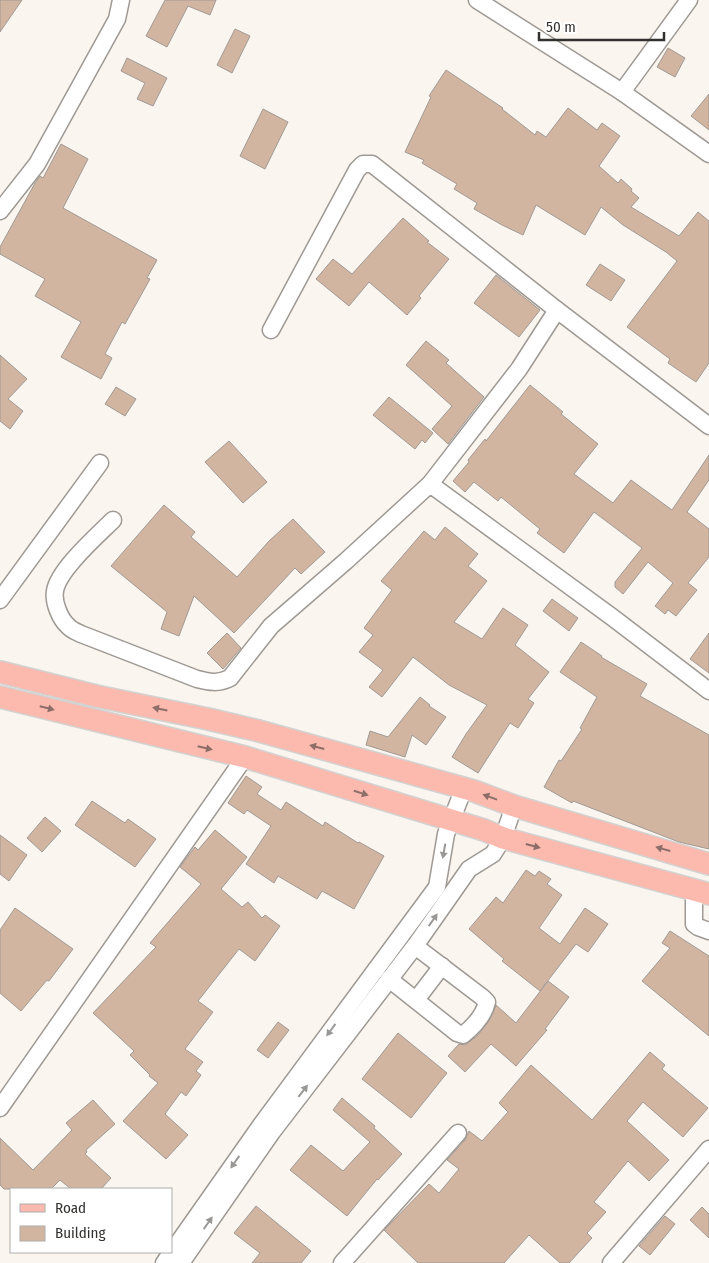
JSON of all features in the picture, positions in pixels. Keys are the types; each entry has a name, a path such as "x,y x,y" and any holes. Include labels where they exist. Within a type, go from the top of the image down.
{"main road":[{"path":"0,672 96,696 208,719 464,788 514,806 709,864"},
{"path":"0,697 245,757 484,830 503,838 702,892"}],"street":[{"path":"0,212 37,164 117,19 122,0"},
{"path":"477,0 622,92 709,154"},
{"path":"622,92 689,0"},
{"path":"272,330 357,170 363,164 372,164 557,310 709,426"},
{"path":"113,520 64,573 55,591 58,611 67,626 81,634 197,679 213,683 223,682 230,678 271,626 430,484 518,369 557,310"},
{"path":"0,600 100,463"},
{"path":"430,484 612,617 709,691"},
{"path":"0,1108 245,757"},
{"path":"180,1263 359,1005 437,887 450,821 464,788"},
{"path":"172,1252 261,1125 359,1005 389,979 470,869 493,854 503,838 514,806"},
{"path":"702,892 694,916 694,924 709,931"},
{"path":"389,979 456,1033 463,1035 485,1010 487,1002 482,997 415,946"},
{"path":"416,1000 442,966"},
{"path":"342,1263 458,1133"},
{"path":"611,1263 709,1149"}],"building":[{"path":"0,0 22,0 0,32"},
{"path":"165,0 216,0 210,15 188,6 167,47 146,36"},
{"path":"235,29 250,36 232,73 217,65"},
{"path":"668,48 685,58 675,77 657,67"},
{"path":"127,58 167,78 153,106 137,99 145,83 121,71"},
{"path":"446,70 503,108 535,135 537,131 546,137 568,108 597,130 602,123 620,136 599,166 618,183 621,179 632,189 631,191 639,198 631,207 679,236 698,212 709,221 709,363 696,382 668,363 670,359 627,327 677,261 666,252 623,225 601,207 585,235 536,205 523,235 474,209 477,203 454,189 457,184 422,163 424,160 405,152 431,97 429,96"},
{"path":"709,94 709,130 691,116"},
{"path":"263,109 288,122 265,169 240,156"},
{"path":"61,144 88,159 63,208 157,260 147,278 150,279 125,324 122,322 105,354 112,358 101,379 61,357 81,322 35,296 45,279 0,254 0,247 35,183 40,176 43,178"},
{"path":"403,218 429,241 427,242 449,259 419,296 421,298 407,315 369,282 349,306 316,279 333,259 352,274"},
{"path":"600,264 625,280 611,301 586,285"},
{"path":"496,275 540,310 519,337 474,303"},
{"path":"426,341 449,360 446,363 484,397 448,444 432,429 452,406 406,365"},
{"path":"0,355 27,379 8,399 23,411 10,429 0,421"},
{"path":"530,385 563,412 561,414 598,444 574,474 613,503 631,480 672,510 709,455 709,480 687,512 709,529 709,557 688,583 697,590 676,616 668,610 665,614 655,606 673,583 648,562 623,594 615,587 615,582 642,548 594,512 564,553 537,533 540,529 501,497 498,501 474,482 465,492 453,481"},
{"path":"116,387 136,399 125,416 105,404"},
{"path":"389,397 433,433 425,443 422,440 415,449 373,415"},
{"path":"229,441 267,482 243,503 205,462"},
{"path":"164,505 195,532 191,537 237,577 269,541 293,519 325,552 301,574 295,568 234,633 194,596 179,636 161,629 167,612 111,566"},
{"path":"445,527 478,554 468,566 487,581 454,622 482,639 503,608 528,625 515,645 549,672 528,699 534,703 518,728 510,723 478,773 452,757 487,705 449,685 413,657 382,697 369,687 383,670 359,652 373,635 364,628 392,590 381,581 424,531 435,540"},
{"path":"552,599 578,618 569,631 543,611"},
{"path":"227,633 241,648 223,669 207,653"},
{"path":"709,633 709,673 690,659"},
{"path":"581,642 601,657 647,684 640,696 709,735 709,849 679,842 573,801 572,803 544,787 559,760 561,761 582,729 580,728 597,697 560,672"},
{"path":"420,697 429,706 446,717 426,745 412,735 405,757 366,745 370,731 388,737"},
{"path":"246,776 262,787 257,794 281,810 286,802 323,826 325,822 358,843 384,856 354,909 322,891 317,899 278,876 274,883 246,864 271,826 247,810 244,814 228,803"},
{"path":"92,801 125,823 128,819 156,839 135,867 75,825"},
{"path":"45,817 61,831 42,852 27,838"},
{"path":"215,830 247,857 221,889 242,907 248,902 262,918 265,915 280,926 255,961 239,949 198,1001 213,1012 185,1049 203,1062 196,1071 201,1075 186,1096 181,1092 165,1114 188,1135 166,1159 123,1121 158,1083 130,1055 134,1051 93,1013 156,947 150,943 201,884 180,867 195,847 198,850"},
{"path":"0,835 27,855 9,881 0,874"},
{"path":"526,870 535,876 539,871 551,879 547,884 562,895 539,928 560,944 585,908 608,924 588,952 576,944 540,991 502,961 504,959 469,929 496,897 503,903"},
{"path":"15,908 73,949 49,981 47,980 21,1011 0,993 0,930"},
{"path":"670,931 709,956 709,1036 642,981 670,948 662,943"},
{"path":"548,981 569,997 545,1029 547,1030 516,1066 491,1044 465,1072 448,1056 459,1044 465,1045 478,1035 489,1021 496,1005 516,1023"},
{"path":"278,1022 289,1030 268,1058 257,1050"},
{"path":"398,1033 447,1073 411,1118 362,1079"},
{"path":"650,1052 665,1065 662,1069 708,1108 683,1137 643,1102 627,1121 669,1160 649,1181 628,1161 594,1202 606,1212 587,1233 592,1238 569,1263 560,1263 529,1235 504,1263 418,1263 384,1230 429,1184 439,1193 459,1169 447,1160 465,1140 469,1131 482,1141 508,1112 499,1103 531,1065 592,1120"},
{"path":"342,1098 375,1126 374,1128 402,1154 377,1179 347,1216 290,1170 311,1145 343,1171 370,1142 333,1110"},
{"path":"93,1100 115,1124 86,1150 85,1154 111,1178 102,1188 70,1188 60,1180 52,1188 4,1189 0,1185 0,1138 33,1170 72,1130 66,1123"},
{"path":"256,1206 311,1251 301,1263 252,1263 260,1253 234,1233"},
{"path":"702,1207 709,1214 709,1238 690,1220"},
{"path":"665,1216 675,1224 650,1255 639,1246"}]}
